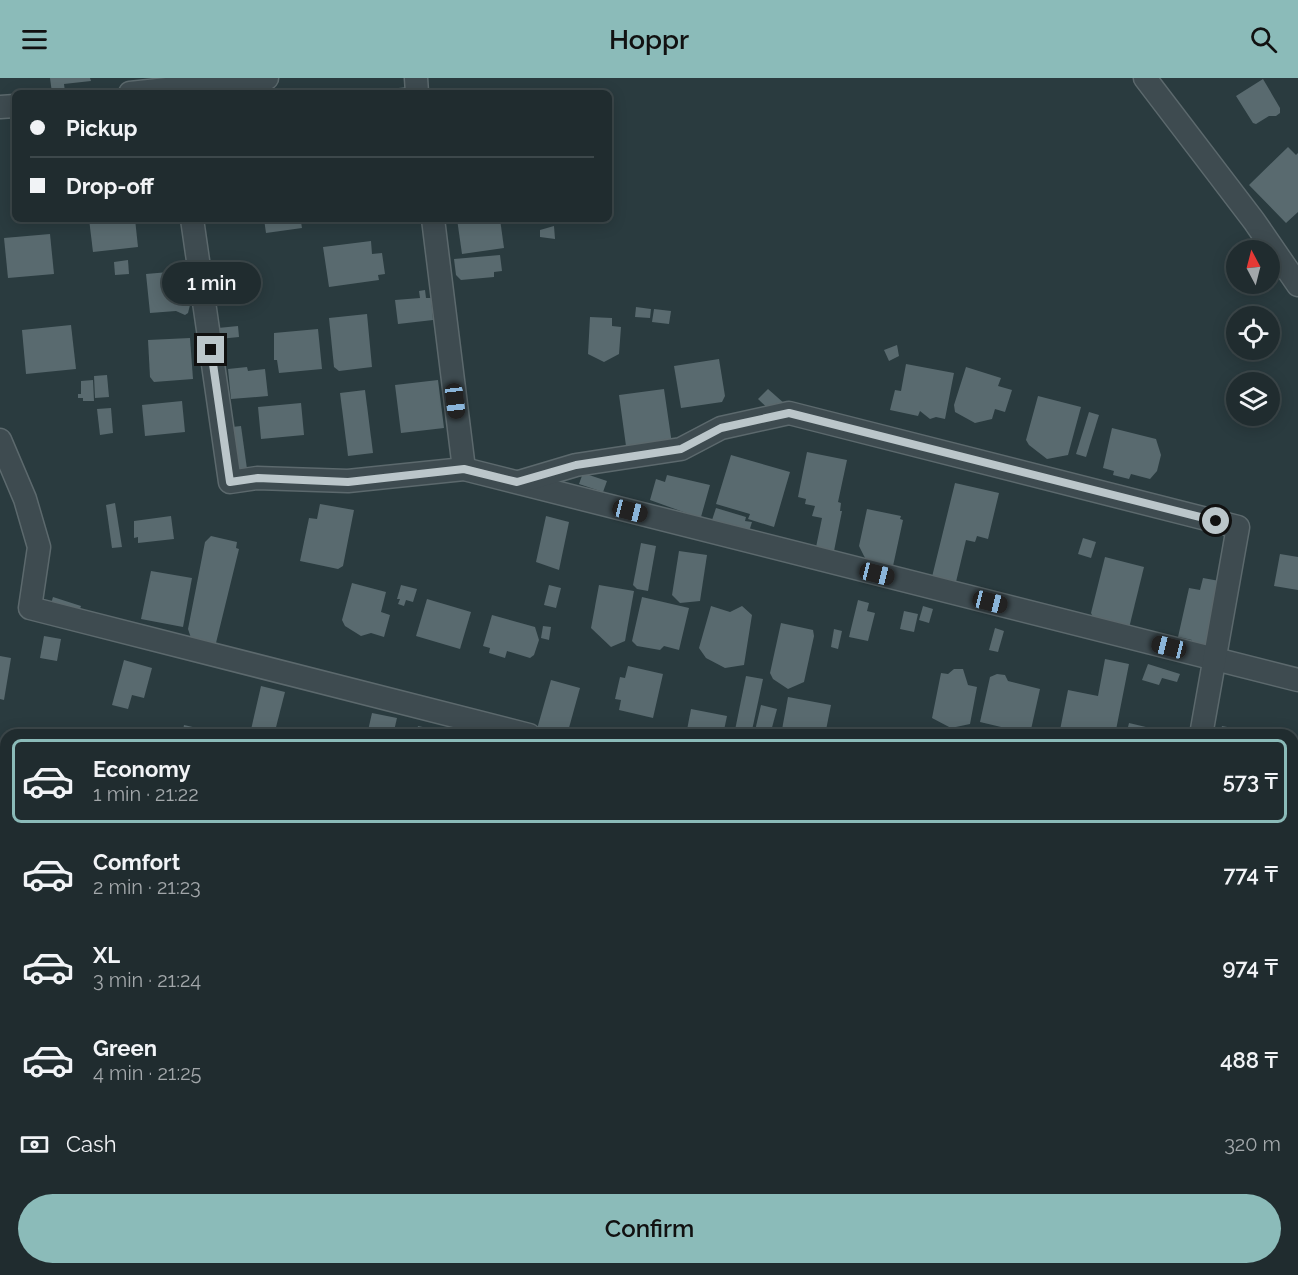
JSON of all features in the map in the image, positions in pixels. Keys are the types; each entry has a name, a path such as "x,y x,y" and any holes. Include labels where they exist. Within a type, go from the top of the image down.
{"street":[{"path":"148,90 267,78"},
{"path":"1145,78 1254,221 1298,285"},
{"path":"192,222 230,482 258,478 348,482 464,469 1298,681"},
{"path":"433,222 464,469"},
{"path":"517,482 576,465 681,449 721,428 789,413 1238,527 1202,729"},
{"path":"0,440 25,499 39,547 30,608 505,729"}],"building":[{"path":"50,78 90,78 91,81 64,84 65,90 52,90"},
{"path":"1263,79 1280,108 1280,113 1276,116 1269,116 1256,124 1253,123 1236,96"},
{"path":"407,87 407,90 381,90"},
{"path":"1288,147 1296,155 1298,153 1298,212 1286,223 1249,185"},
{"path":"89,222 135,222 138,247 93,252"},
{"path":"264,222 301,222 302,228 266,233"},
{"path":"457,222 500,222 504,248 462,254"},
{"path":"554,226 555,239 540,237 540,230"},
{"path":"50,234 54,274 8,278 4,238"},
{"path":"371,241 372,254 382,253 385,274 378,275 379,280 329,287 323,247"},
{"path":"500,255 502,271 494,272 494,277 461,280 456,275 454,259"},
{"path":"128,260 129,274 115,275 114,262"},
{"path":"180,271 183,298 190,305 188,313 185,315 176,311 150,313 146,274"},
{"path":"425,290 426,298 431,298 433,320 398,324 395,300 420,298 419,291"},
{"path":"636,307 651,309 650,318 635,317"},
{"path":"654,309 671,311 669,324 652,322"},
{"path":"367,314 372,367 339,371 334,367 329,318"},
{"path":"590,317 612,318 612,326 621,327 619,354 604,362 588,354"},
{"path":"71,325 76,369 26,374 22,330"},
{"path":"238,326 239,337 219,339 218,328"},
{"path":"318,329 322,369 279,373 277,360 274,360 274,333"},
{"path":"190,338 193,379 154,382 150,377 148,340"},
{"path":"897,345 899,356 889,361 884,350"},
{"path":"719,359 725,396 722,402 681,408 674,366"},
{"path":"906,364 954,373 945,419 936,417 930,419 920,411 918,416 890,410 895,390 901,391"},
{"path":"247,367 248,371 265,369 268,396 231,399 228,369"},
{"path":"966,367 1001,378 998,386 1012,390 1005,412 995,409 992,419 975,423 955,412 954,405"},
{"path":"107,375 109,397 95,398 94,376"},
{"path":"93,380 94,401 83,401 83,398 78,398 78,394 81,394 81,381"},
{"path":"438,380 444,428 401,433 395,385"},
{"path":"664,389 672,444 638,449 637,444 626,446 619,395"},
{"path":"768,389 785,404 775,415 758,399"},
{"path":"365,390 373,453 348,456 340,393"},
{"path":"1038,396 1081,407 1068,455 1047,459 1026,440"},
{"path":"182,401 185,432 145,436 142,405"},
{"path":"301,403 304,435 261,439 258,407"},
{"path":"111,408 113,433 100,435 97,409"},
{"path":"1089,412 1099,415 1086,457 1076,454"},
{"path":"241,426 247,469 237,470 232,427"},
{"path":"1112,428 1156,439 1161,455 1157,471 1150,479 1131,474 1129,479 1113,475 1114,471 1103,468"},
{"path":"807,452 847,460 838,502 841,503 840,511 842,511 833,556 815,552 822,518 812,516 815,506 805,504 806,499 798,497"},
{"path":"731,455 790,472 774,527 748,519 750,514 716,504"},
{"path":"583,473 607,481 603,492 579,484"},
{"path":"667,475 710,485 699,524 687,520 689,514 650,500 656,479 665,482"},
{"path":"955,483 999,493 988,539 977,536 975,542 966,540 955,586 931,581"},
{"path":"115,503 122,547 112,548 106,505"},
{"path":"320,504 354,510 343,566 338,569 300,561 309,518 317,519"},
{"path":"716,508 746,517 745,521 752,522 747,538 710,526"},
{"path":"867,509 901,516 900,519 903,520 893,566 867,561 859,546"},
{"path":"171,516 174,539 138,543 138,537 134,538 134,521"},
{"path":"546,516 569,522 559,570 536,562"},
{"path":"211,536 237,542 236,548 239,549 215,647 192,641 188,629 205,542"},
{"path":"1083,538 1096,542 1091,558 1078,554"},
{"path":"641,543 656,546 648,591 637,589 633,585"},
{"path":"679,551 707,555 700,601 680,603 672,595"},
{"path":"1280,554 1298,557 1298,590 1274,586"},
{"path":"1105,557 1144,567 1129,628 1093,617 1091,613"},
{"path":"151,571 192,578 183,627 141,619"},
{"path":"1203,578 1225,582 1211,648 1191,647 1192,640 1178,637 1189,588 1200,590"},
{"path":"352,583 386,592 381,612 390,615 384,637 371,633 361,636 345,626 342,620"},
{"path":"401,585 417,589 413,602 406,600 404,606 398,604 400,599 397,599"},
{"path":"549,585 561,588 556,608 544,605"},
{"path":"599,585 634,591 625,641 611,647 591,628"},
{"path":"53,597 81,606 78,615 50,607"},
{"path":"642,597 689,608 679,650 664,646 660,650 637,646 632,641"},
{"path":"427,599 471,612 460,649 416,636"},
{"path":"858,600 869,603 867,611 875,613 868,641 849,637"},
{"path":"711,606 730,612 742,606 752,615 744,665 725,668 706,658 699,648"},
{"path":"923,606 933,609 929,623 919,620"},
{"path":"904,611 918,614 914,632 900,629"},
{"path":"492,615 535,627 539,640 534,655 530,658 507,651 505,658 489,653 490,648 483,646"},
{"path":"781,623 813,630 814,636 804,682 788,689 773,679 770,673"},
{"path":"543,626 551,627 549,640 541,638"},
{"path":"995,628 1004,631 998,652 989,650"},
{"path":"834,629 842,631 838,649 831,647"},
{"path":"44,636 61,639 57,661 40,658"},
{"path":"0,656 11,658 4,700 0,699"},
{"path":"1105,659 1129,664 1116,729 1060,729 1068,690 1098,696"},
{"path":"124,660 152,668 144,698 132,695 128,709 112,705"},
{"path":"1148,664 1180,674 1177,682 1162,678 1159,685 1142,680"},
{"path":"628,666 663,674 653,718 619,710 621,700 615,699 620,677 625,678"},
{"path":"954,669 963,669 968,685 977,687 970,724 951,728 932,718 941,673 948,674"},
{"path":"997,674 1005,675 1008,681 1040,689 1031,729 1009,729 980,722 990,677"},
{"path":"746,676 763,679 752,729 735,729"},
{"path":"551,680 580,688 569,729 537,729"},
{"path":"261,686 285,692 276,729 251,729"},
{"path":"788,697 831,705 826,729 782,729"},
{"path":"761,705 777,709 772,729 755,729"},
{"path":"691,709 727,716 724,729 687,729"},
{"path":"372,713 397,718 394,729 368,729"},
{"path":"1129,723 1154,729 1128,729"},
{"path":"184,725 201,729 183,729"},
{"path":"418,726 432,729 417,729"},
{"path":"1222,726 1238,729 1221,729"}],"route":[{"path":"211,350 230,482 258,478 348,482 464,469 517,482 576,465 629,459 681,449 721,428 789,413 1216,521"}]}
